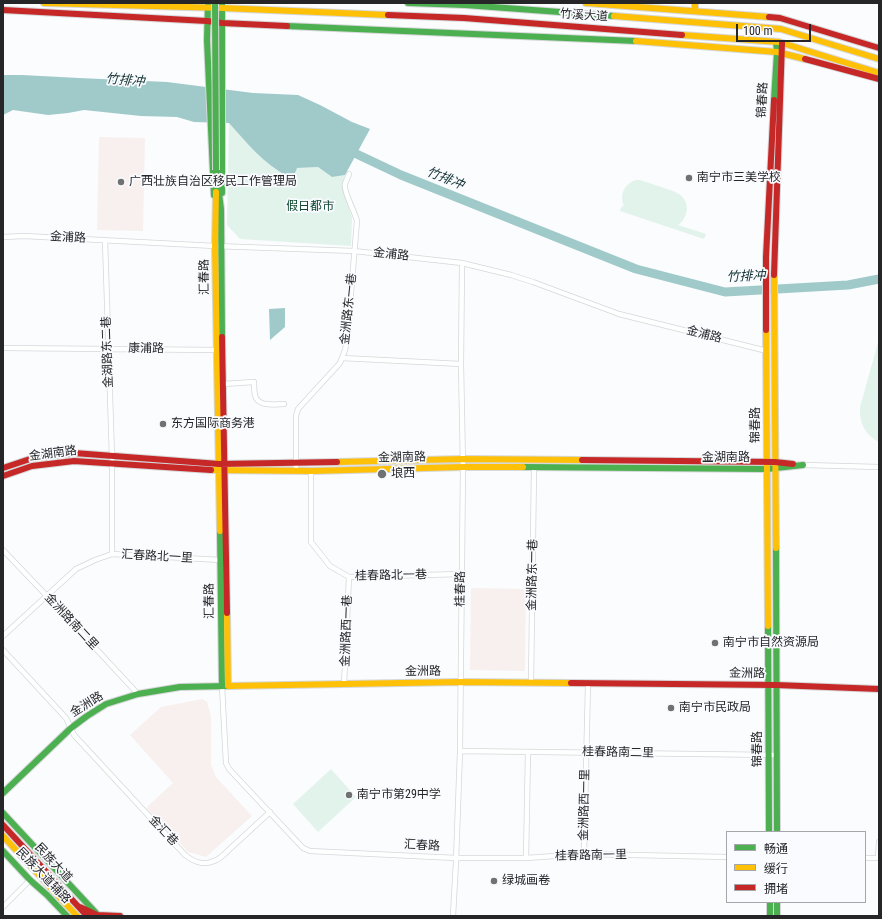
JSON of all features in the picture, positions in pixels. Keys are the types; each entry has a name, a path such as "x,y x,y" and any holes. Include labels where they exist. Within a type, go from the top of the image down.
{"main road":[{"name":"竹溪大道","path":"44,3 222,5 464,18 776,42 879,73"},
{"name":"汇春路","path":"215,3 216,170 219,209 217,350 222,464"},
{"name":"竹溪大道","path":"408,3 465,5 781,29 879,59"},
{"path":"586,3 780,18 879,48"},
{"path":"695,3 695,11"},
{"path":"208,5 208,72 213,183 219,209"},
{"path":"219,209 223,183 222,5"},
{"path":"3,10 222,23 651,42 779,53 879,79"},
{"name":"锦春路","path":"776,42 779,53 774,258 777,831"},
{"name":"锦春路","path":"769,831 766,257 779,53 782,43"},
{"name":"汇春路","path":"218,246 223,384 221,560 225,686"},
{"name":"金湖南路","path":"3,468 30,459 74,453 222,464 463,459 767,462 775,466"},
{"name":"金湖南路","path":"3,476 32,466 74,461 222,471 311,471 463,467 767,469 775,466 803,465"},
{"name":"汇春路","path":"222,471 225,686"},
{"name":"金洲路","path":"3,793 71,728 106,704 138,694 180,687 460,682 768,685 879,689"},
{"name":"民族大道辅路","path":"3,814 98,916"},
{"name":"民族大道","path":"3,825 87,916"},
{"name":"民族大道","path":"3,836 75,915"},
{"name":"民族大道辅路","path":"3,851 67,916"},
{"path":"770,903 770,916"},
{"path":"777,903 777,916"},
{"path":"79,907 98,916 120,916"}],"street":[{"name":"金洲路东一巷","path":"296,470 296,416 298,409 340,363 347,341 357,221 345,189 345,184 349,174"},
{"name":"金浦路","path":"3,237 24,236 354,251 462,263 533,282 619,314 767,351"},
{"name":"金湖路东二巷","path":"105,240 112,457 112,554"},
{"name":"桂春路","path":"453,916 460,751 463,467 461,364 462,263"},
{"name":"康浦路","path":"3,348 217,350"},
{"path":"342,358 461,364"},
{"path":"223,384 254,382 256,398 260,402 267,404 284,404"},
{"name":"金湖南路","path":"803,465 879,467"},
{"name":"金洲路东一巷","path":"531,683 534,468"},
{"name":"桂春路北一巷","path":"311,471 312,542 330,566 349,577 462,574"},
{"name":"金洲路南二里","path":"3,550 138,694"},
{"name":"汇春路北一里","path":"3,636 76,569 112,554 221,560"},
{"name":"金洲路西一巷","path":"344,685 349,577"},
{"name":"金汇巷","path":"3,650 66,718 74,735 192,861 199,863 215,861 270,812"},
{"name":"金洲路西一里","path":"584,854 588,684"},
{"name":"汇春路","path":"225,686 226,764 229,769 304,848 310,851 456,858"},
{"name":"桂春路南二里","path":"460,751 776,755"},
{"path":"526,858 528,752"},
{"path":"866,858 878,858 879,842"},
{"name":"桂春路南一里","path":"456,858 526,858 584,854 726,857"},
{"path":"3,907 30,880"}],"shaded area":[{"name":"广西壮族自治区移民工作管理局","path":"99,137 145,138 143,231 97,230"},
{"path":"471,588 526,589 525,671 470,670"},
{"path":"202,699 207,702 211,716 211,765 216,777 252,816 206,857 188,852 147,809 148,806 173,783 130,735 161,707"}],"green space":[{"name":"假日都市","path":"229,123 256,152 278,171 318,167 332,177 345,175 342,188 352,217 351,246 240,239 227,225"},
{"path":"636,180 670,190 682,197 685,200 687,209 684,218 678,225 706,234 704,239 620,211 622,206 624,206 622,194 624,190 628,184"},
{"path":"879,339 879,442 870,436 864,428 860,407"},
{"path":"331,769 356,797 318,832 293,804"}],"water":[{"path":"3,75 167,82 253,93 298,95 352,122 370,129 345,175 332,177 318,167 297,168 295,173 287,176 263,159 229,123 194,122 177,117 141,116 84,110 48,115 13,110 3,115"},
{"path":"285,308 285,327 270,340 269,309"}],"waterway":[{"name":"竹排冲","path":"346,149 401,175 636,269 725,292 848,285 879,279"}],"traffic: fast":[{"path":"208,3 207,40 214,195"},
{"path":"215,3 216,170"},
{"path":"222,3 222,193"},
{"path":"408,3 465,5 614,16"},
{"path":"287,26 636,41"},
{"path":"774,100 777,52 776,42"},
{"path":"216,170 221,209 222,337"},
{"path":"523,467 767,469 803,465"},
{"path":"220,531 222,686"},
{"path":"776,548 777,831"},
{"path":"768,626 769,831"},
{"path":"3,793 71,728 106,704 138,694 180,687 228,686"},
{"path":"3,813 96,913"},
{"path":"3,851 67,916"},
{"path":"770,903 770,916"},
{"path":"777,903 777,916"}],"traffic: slow":[{"path":"44,3 222,8 388,15"},
{"path":"586,3 769,17"},
{"path":"695,3 695,11"},
{"path":"614,16 781,29 879,59"},
{"path":"682,35 779,42 879,73"},
{"path":"636,41 777,52 805,59"},
{"path":"216,192 215,246 220,531"},
{"path":"774,275 776,548"},
{"path":"766,330 768,626"},
{"path":"337,462 463,459 582,460"},
{"path":"211,470 311,471 523,467"},
{"path":"227,613 228,686"},
{"path":"228,686 460,682 571,683"},
{"path":"3,836 77,916"}],"traffic: jam":[{"path":"3,10 287,26"},
{"path":"388,15 464,18 682,35"},
{"path":"769,17 780,18 879,48"},
{"path":"774,275 782,43"},
{"path":"805,59 879,79"},
{"path":"766,330 766,257 774,100"},
{"path":"222,337 227,613"},
{"path":"3,468 30,459 74,453 219,464 337,462"},
{"path":"582,460 775,462 793,464"},
{"path":"3,476 32,466 74,461 211,470"},
{"path":"571,683 776,685 879,689"},
{"path":"3,825 87,916"},
{"path":"80,907 97,915 120,916"}],"place":[{"name":"南宁市三美学校","path":"689,178"},
{"name":"广西壮族自治区移民工作管理局","path":"121,182"},
{"name":"东方国际商务港","path":"163,424"},
{"name":"埌西","path":"382,474"},
{"name":"南宁市自然资源局","path":"715,643"},
{"name":"南宁市民政局","path":"671,708"},
{"name":"南宁市第29中学","path":"349,795"},
{"name":"绿城画卷","path":"494,881"}]}
